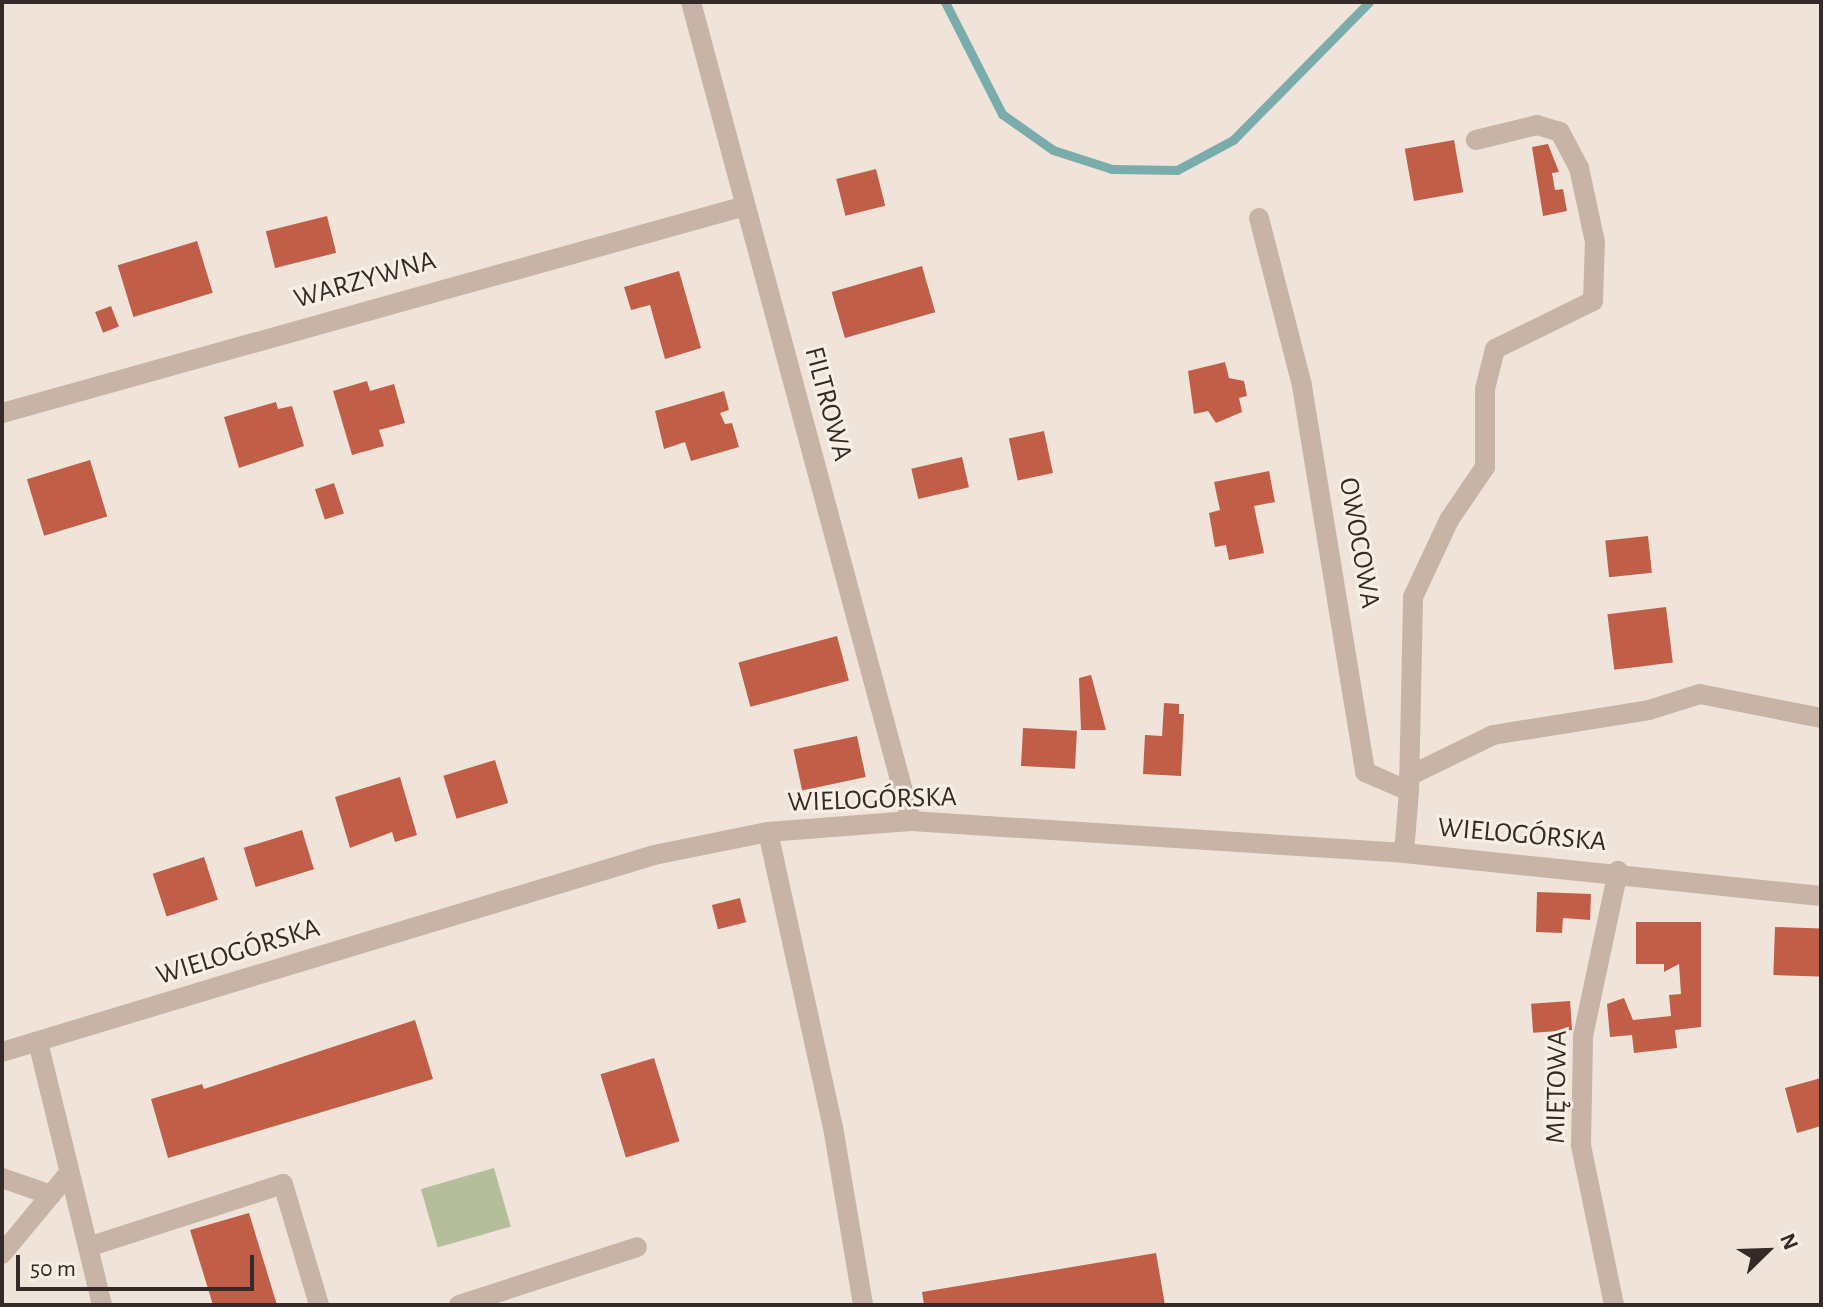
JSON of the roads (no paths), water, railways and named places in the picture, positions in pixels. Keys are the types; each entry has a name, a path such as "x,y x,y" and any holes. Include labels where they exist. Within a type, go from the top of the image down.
{"street":[{"name":"FILTROWA","path":"691,2 911,821"},
{"path":"1404,853 1409,783 1413,597 1449,520 1485,467 1485,389 1495,349 1593,301 1595,242 1579,168 1560,132 1537,125 1476,140"},
{"name":"WARZYWNA","path":"2,413 745,206"},
{"name":"OWOCOWA","path":"1259,218 1302,386 1365,772 1409,783"},
{"path":"1409,783 1493,735 1649,710 1700,694 1821,718"},
{"name":"WIELOGÓRSKA","path":"2,1052 654,855 768,832 911,821 1404,853 1618,871 1821,896"},
{"path":"768,832 833,1127 863,1305"},
{"name":"MIĘTOWA","path":"1614,1305 1581,1145 1583,1036 1618,871"},
{"path":"38,1042 102,1305"},
{"path":"2,1254 69,1173"},
{"path":"2,1178 51,1195"},
{"path":"88,1247 283,1184 319,1305"},
{"path":"459,1305 637,1247"}],"waterway":[{"path":"945,2 1002,114 1053,150 1112,169 1177,170 1233,140 1369,2"}]}
